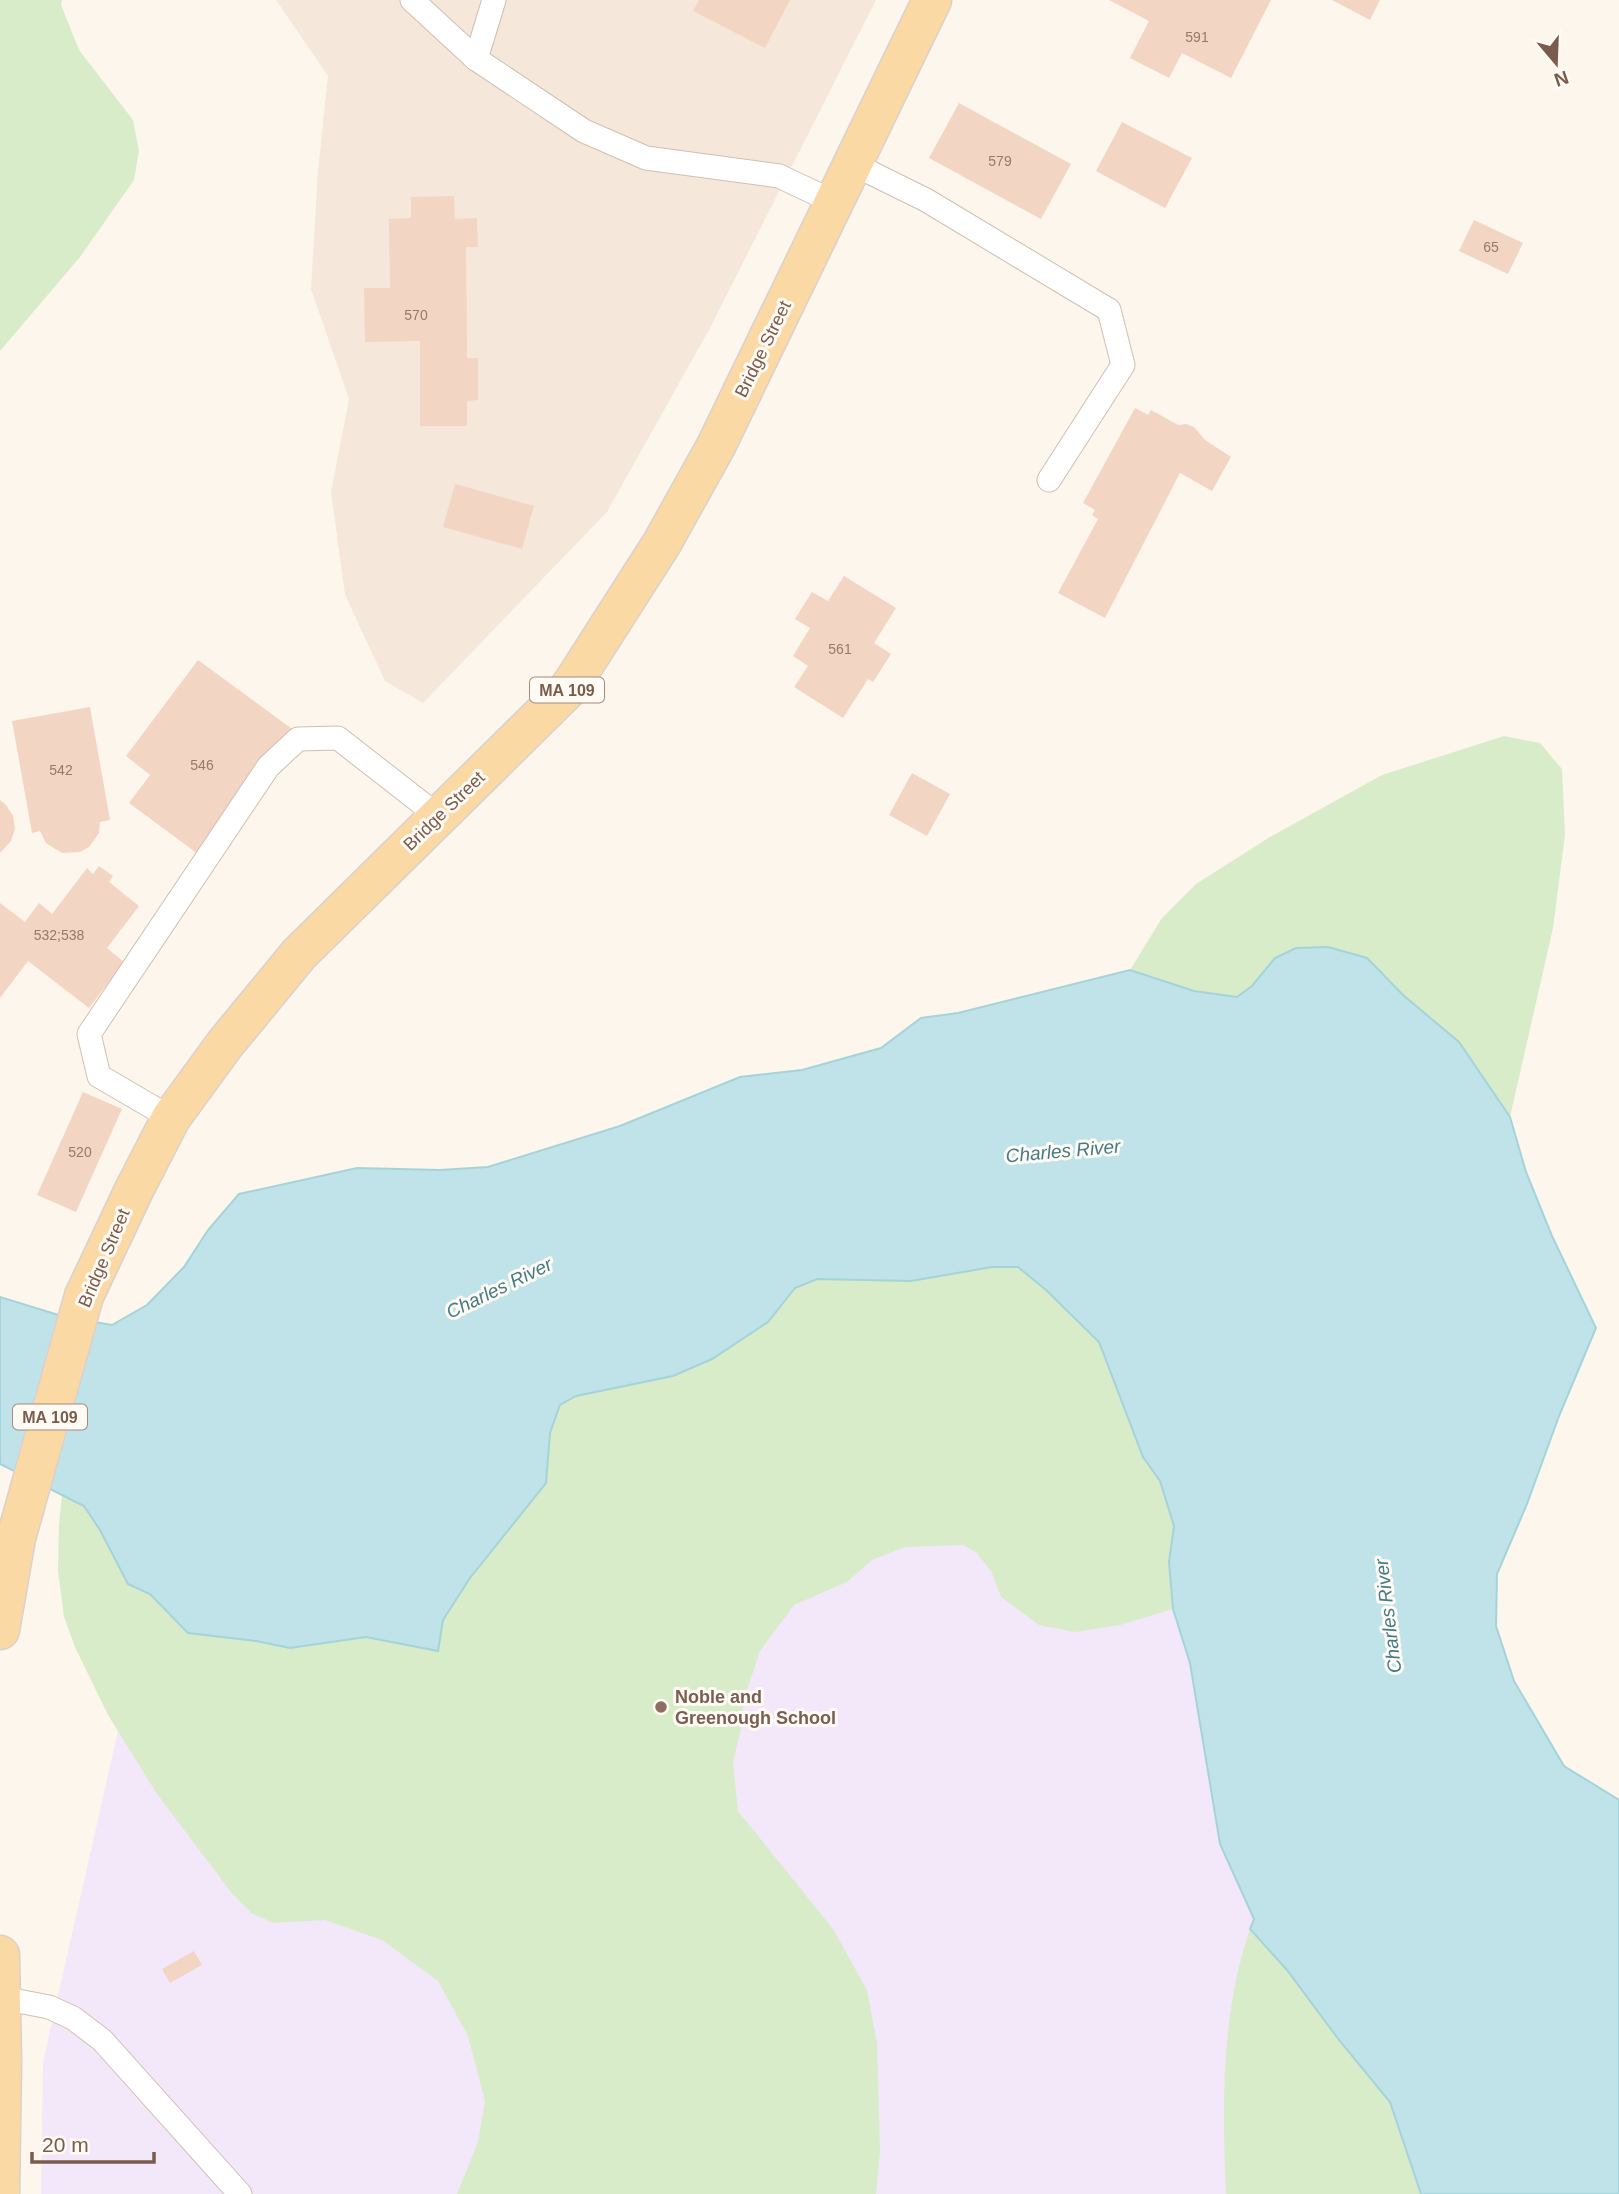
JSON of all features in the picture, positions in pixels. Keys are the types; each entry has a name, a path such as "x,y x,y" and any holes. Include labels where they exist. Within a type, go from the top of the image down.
{"main road":[{"name":"Bridge Street","path":"0,1630 16,1538 84,1296 171,1118 225,1044 299,954 570,687 662,543 716,446 932,0"},
{"path":"0,1955 0,2194"}],"lane":[{"path":"412,0 477,60 584,131 646,158 779,176 834,202"},
{"path":"477,60 494,0"},
{"path":"853,164 926,200 1109,310 1124,365 1049,480"},
{"path":"171,1118 99,1076 89,1034 268,767 298,739 338,738 438,816"},
{"path":"2,1998 49,2007 74,2018 102,2040 240,2194"}],"shaded area":[{"path":"276,0 876,0 710,328 607,512 423,703 385,681 345,595 331,492 349,399 311,289 318,171 328,76"},
{"name":"Noble and Greenough School","path":"1099,1342 1190,1663 1220,1844 1254,1919 1421,2194 41,2194 43,2062 149,1594 470,1578 546,1483"}],"green space":[{"path":"0,0 62,0 61,5 79,50 133,120 139,151 134,180 80,257 0,351"},
{"path":"1504,736 1540,743 1562,769 1565,835 1553,928 1510,1117 1459,1042 1403,995 1367,958 1275,958 1252,986 1237,997 1194,991 1130,970 1162,918 1196,884 1270,837 1382,775"},
{"path":"992,1267 1018,1267 1046,1290 1099,1342 1143,1457 1160,1481 1174,1526 1169,1562 1173,1609 1120,1625 1075,1632 1039,1625 1001,1597 992,1573 977,1553 963,1545 905,1547 872,1560 847,1582 794,1605 760,1651 744,1699 741,1729 733,1762 738,1811 833,1929 867,1990 877,2043 880,2151 876,2194 457,2194 478,2142 485,2101 468,2036 438,1981 382,1940 325,1920 273,1923 251,1913 231,1892 157,1794 108,1715 75,1647 64,1617 58,1571 62,1495 84,1506 100,1530 128,1584 149,1594 188,1633 290,1648 366,1637 438,1651 443,1620 470,1578 546,1483 550,1433 560,1405 576,1396 768,1322 795,1288 817,1279 911,1281"},
{"path":"1250,1929 1287,1970 1390,2102 1421,2194 1226,2194 1224,2093 1229,2026 1240,1961"}],"water":[{"name":"Charles River","path":"1328,947 1367,958 1403,995 1459,1042 1510,1117 1526,1172 1552,1236 1596,1328 1497,1574 1496,1626 1514,1681 1564,1766 1619,1800 1619,2194 1421,2194 1390,2102 1287,1970 1250,1929 1254,1919 1220,1844 1190,1663 1173,1609 1169,1562 1174,1526 1160,1481 1143,1457 1099,1342 1046,1290 1018,1267 992,1267 911,1281 817,1279 795,1288 768,1322 712,1359 673,1376 576,1396 560,1405 550,1433 546,1483 470,1578 443,1620 438,1651 366,1637 290,1648 188,1633 150,1594 128,1584 100,1530 84,1506 0,1464 0,1297 65,1317 112,1325 147,1305 184,1267 208,1230 239,1194 357,1168 440,1170 488,1167 620,1126 740,1077 802,1070 881,1048 921,1018 958,1013 1130,970 1194,991 1237,997 1252,986 1275,958 1296,948"}],"building":[{"path":"699,0 790,0 765,48 693,11"},
{"path":"1109,0 1271,0 1231,78 1182,53 1169,78 1130,58 1149,21"},
{"path":"1332,0 1380,0 1370,20"},
{"path":"959,103 1071,164 1041,219 929,158"},
{"path":"1122,122 1192,158 1165,208 1096,171"},
{"path":"454,196 455,219 477,218 478,247 466,247 467,358 478,358 478,400 467,401 467,426 420,426 420,341 365,342 364,288 390,288 389,219 411,218 411,197"},
{"path":"1474,220 1523,243 1508,274 1459,251"},
{"path":"1135,408 1148,415 1151,410 1178,425 1194,427 1205,440 1231,457 1212,491 1180,473 1105,618 1058,593 1098,519 1092,515 1095,510 1083,503"},
{"path":"455,484 534,506 522,549 443,527"},
{"path":"844,576 896,608 874,643 891,654 873,682 868,679 843,718 794,687 808,666 793,656 810,628 795,619 812,592 828,601"},
{"path":"198,660 292,729 198,854 129,803 150,775 126,756"},
{"path":"90,707 110,820 100,822 99,833 89,847 80,852 62,853 46,843 40,831 32,833 12,721"},
{"path":"912,773 950,794 927,836 889,815"},
{"path":"0,800 13,816 15,829 11,841 0,853"},
{"path":"99,866 113,876 109,882 139,906 107,948 124,962 89,1008 28,961 0,998 0,903 25,922 39,903 52,914 87,868 93,874"},
{"path":"83,1092 122,1109 76,1212 37,1195"},
{"path":"194,1951 202,1965 170,1983 162,1969"}],"place":[{"name":"Noble and Greenough School","path":"661,1707"}]}
